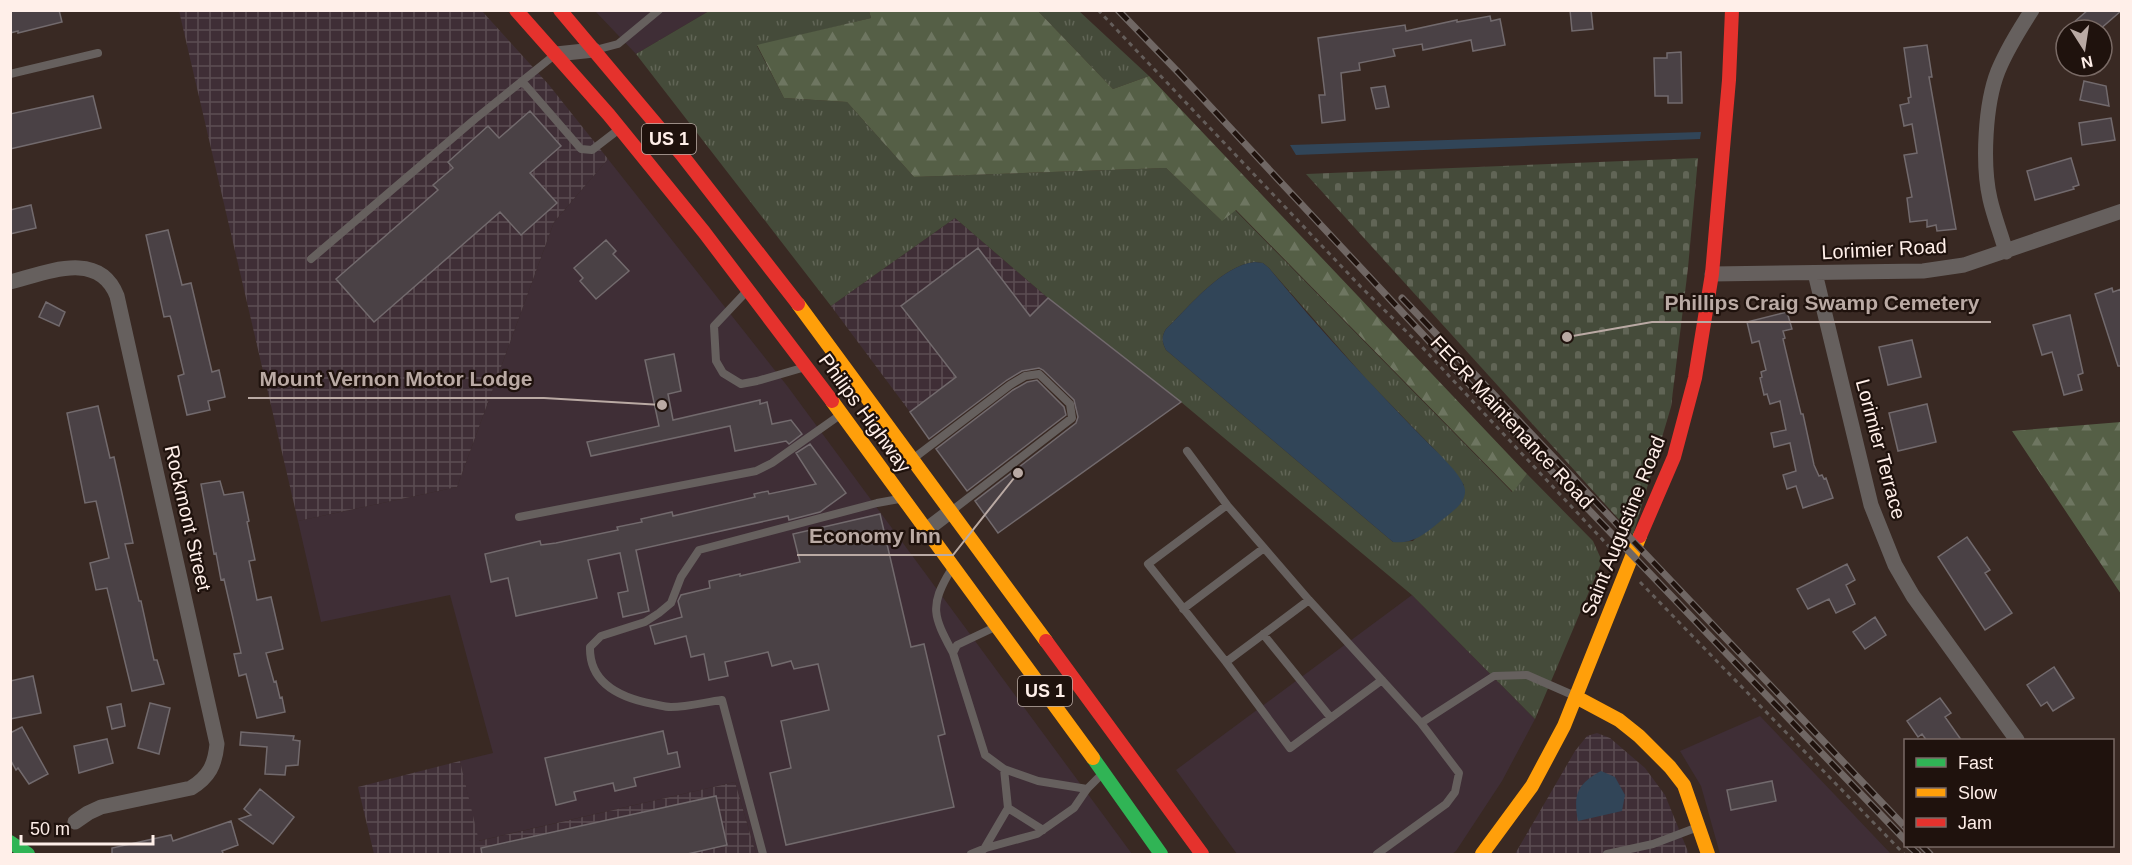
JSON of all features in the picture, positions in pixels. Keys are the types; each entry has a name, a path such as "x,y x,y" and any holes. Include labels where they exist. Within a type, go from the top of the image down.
{"main road":[{"name":"Philips Highway","path":"516,10 620,129 748,290 1104,772 1161,855"},
{"name":"Philips Highway","path":"560,10 682,155 774,272 1130,753 1202,855"},
{"name":"Saint Augustine Road","path":"1482,855 1532,786 1564,726 1674,457 1695,378 1712,274 1728,91 1732,10"},
{"path":"1576,697 1618,720 1639,736 1670,767 1684,785 1708,855"},
{"path":"10,842 28,855"}],"street":[{"path":"2006,252 1990,197 1986,147 1988,111 1997,73 2012,40 2032,10"},
{"path":"556,54 594,50"},
{"name":"Lorimier Road","path":"1712,274 1923,271 1964,265 2121,211"},
{"name":"Rockmont Street","path":"10,282 73,267 90,269 104,275 112,284 117,296 217,744 216,760 210,772 201,782 191,788 101,807 75,822"},
{"path":"748,290 774,272"},
{"name":"Lorimier Terrace","path":"1815,273 1871,505 1894,565 1912,596 2016,739"},
{"path":"926,530 951,511"},
{"path":"1104,772 1130,753"}],"lane":[{"path":"594,50 618,44 658,10"},
{"path":"10,74 98,53"},
{"path":"311,259 475,118 556,54"},
{"path":"522,81 581,148 592,150 620,129"},
{"path":"748,290 714,326 716,362 723,373 741,384 806,367"},
{"path":"913,459 1025,376 1039,374 1070,404 1072,418 951,511"},
{"path":"519,517 756,471 772,464 841,414"},
{"path":"1187,451 1227,505 1420,723 1459,773 1455,792 1446,804 1377,855"},
{"path":"763,855 723,700 669,708 640,702 611,690 599,678 590,659 590,647 601,636 645,622 671,603 681,577 699,550 877,503 903,499"},
{"path":"1227,505 1148,564 1226,662 1290,748 1382,680"},
{"path":"1183,609 1264,548"},
{"path":"953,566 940,587 936,603 936,622 953,653 985,755 1004,769 1038,781 1088,789"},
{"path":"1226,662 1309,600"},
{"path":"953,653 957,645 997,626"},
{"path":"1263,634 1330,718"},
{"path":"1420,723 1494,676 1527,675 1576,697"},
{"path":"984,849 1008,808 1004,769"},
{"path":"971,855 984,849 1038,834 1074,808 1104,772"},
{"path":"1008,808 1043,830"},
{"path":"1607,855 1653,844 1699,827"}],"path":[{"name":"FECR Maintenance Road","path":"1098,10 1361,287 1422,347 1627,568 1904,855"}],"shaded area":[{"path":"179,11 482,11 549,85 608,159 554,222 457,487 298,521"},
{"path":"595,11 709,11 636,54"},
{"path":"608,159 788,387 1132,854 756,854 735,782 478,841 460,761 493,753 450,595 321,622 298,521 457,487 554,222"},
{"path":"955,218 1048,298 1008,337 910,412 831,306"},
{"path":"1412,595 1535,719 1502,781 1456,851 1452,854 1237,854 1176,770"},
{"path":"1760,716 1891,854 1720,854 1701,786 1680,751"},
{"path":"1597,733 1610,738 1645,768 1665,795 1689,854 1515,854 1575,751 1587,736"},
{"path":"460,761 479,841 735,782 756,854 374,854 358,787"}],"green space":[{"path":"709,11 869,11 871,18 757,46 784,98 847,102 914,177 1166,168 1221,220 1235,210 1512,492 1527,474 1593,541 1602,561 1535,719 1412,595 1181,402 1048,298 955,218 831,306 636,54","holes":["1263,263 1367,380 1436,451 1464,485 1413,541 1393,542 1166,350 1163,340 1166,329 1207,288 1230,271 1243,265"]},
{"path":"869,11 1038,11 1113,89 1149,76 1527,474 1513,492 1236,210 1222,221 1166,168 914,177 847,102 784,98 757,45 871,18"},
{"path":"1038,11 1079,11 1149,76 1113,89"},
{"path":"1698,158 1688,268 1671,407 1633,535 1306,174"},
{"path":"2122,422 2121,594 2012,431"}],"water":[{"path":"1701,132 1700,139 1296,155 1290,145"},
{"path":"1255,262 1263,263 1269,268 1347,358 1456,472 1464,485 1464,495 1459,505 1421,535 1406,542 1393,542 1166,350 1163,335 1166,329 1207,288 1230,271"},
{"path":"1601,771 1615,777 1625,795 1622,811 1578,821 1576,804 1579,791 1587,781"}],"building":[{"path":"10,10 59,10 62,22 10,33"},
{"path":"1570,10 1591,10 1593,29 1572,31"},
{"path":"2088,10 2121,10 2113,18 2079,18"},
{"path":"1490,16 1491,21 1500,19 1505,45 1473,51 1471,40 1423,50 1422,44 1393,49 1395,56 1359,63 1360,70 1341,73 1345,120 1322,123 1319,95 1325,95 1318,38 1405,25 1406,31 1457,20 1457,22"},
{"path":"1927,45 1932,77 1929,77 1956,229 1937,231 1936,225 1927,227 1927,220 1910,222 1907,198 1912,197 1904,155 1917,153 1912,124 1904,126 1900,105 1909,103 1908,98 1911,97 1904,48"},
{"path":"1681,52 1682,103 1668,103 1668,96 1655,96 1654,58 1667,58 1667,53"},
{"path":"2084,81 2106,86 2109,106 2080,100"},
{"path":"1385,86 1389,107 1376,109 1371,88"},
{"path":"93,96 101,128 10,149 10,114"},
{"path":"530,111 561,146 530,173 557,203 521,235 500,212 374,322 336,279 438,190 433,185 453,168 448,162 488,126 499,138"},
{"path":"2111,118 2115,140 2082,145 2079,123"},
{"path":"2071,158 2079,185 2073,187 2074,189 2035,200 2027,171"},
{"path":"31,205 36,228 10,234 10,210"},
{"path":"168,230 182,285 191,283 212,372 219,370 225,397 208,401 210,410 187,415 178,376 184,374 170,316 164,317 146,235"},
{"path":"606,240 616,251 613,254 629,271 596,299 580,281 583,278 574,268"},
{"path":"978,248 1030,316 1048,298 1181,402 998,533 975,501 1076,423 1078,417 1074,400 1039,368 1022,371 1007,380 929,439 910,412 956,377 901,306"},
{"path":"2112,288 2113,292 2121,289 2121,366 2118,366 2095,294"},
{"path":"46,302 65,312 59,326 39,317"},
{"path":"1787,312 1792,329 1783,331 1785,338 1783,339 1801,414 1803,414 1814,465 1819,476 1826,478 1833,498 1803,508 1796,486 1787,489 1783,475 1796,471 1790,443 1774,447 1771,433 1786,430 1780,401 1770,404 1767,394 1764,395 1760,378 1762,377 1761,372 1766,370 1759,341 1752,343 1747,322"},
{"path":"2070,315 2083,373 2078,375 2082,390 2064,395 2052,352 2042,355 2033,325"},
{"path":"1912,340 1921,377 1888,385 1879,347"},
{"path":"674,354 681,391 668,394 673,420 760,400 760,404 767,402 772,424 791,420 802,434 789,444 786,441 735,451 730,426 591,456 587,442 659,426 645,360"},
{"path":"1037,380 1064,407 1066,415 967,491 936,449 1013,390 1027,382"},
{"path":"1927,404 1936,442 1898,451 1889,413"},
{"path":"98,406 110,458 114,457 133,543 125,544 154,660 157,660 164,684 132,691 107,588 96,590 90,563 109,558 96,501 85,503 67,413"},
{"path":"810,444 846,493 820,512 789,520 788,516 636,550 649,611 623,617 618,593 628,591 620,553 588,560 597,598 516,616 508,578 491,582 485,554 540,541 541,545 556,543 618,530 617,527 642,522 641,519 672,512 673,516 755,497 754,494 768,491 769,494 816,484 796,453"},
{"path":"220,481 224,495 243,492 255,560 249,561 257,600 271,597 283,649 266,653 285,712 257,718 246,674 239,676 234,654 241,653 224,579 221,580 216,553 214,554 201,484"},
{"path":"880,514 911,647 924,644 945,734 938,736 954,807 786,845 770,773 791,768 781,721 829,710 818,664 794,669 791,661 772,666 768,652 725,662 728,676 709,680 704,654 691,657 686,636 655,644 650,626 682,617 678,601 681,595 710,588 709,581 800,562 793,534"},
{"path":"1967,537 1990,570 1985,573 2012,613 1985,630 1938,557"},
{"path":"1847,564 1855,580 1846,585 1855,604 1836,613 1829,599 1808,609 1797,589"},
{"path":"1875,617 1886,635 1865,649 1853,632"},
{"path":"2054,667 2074,698 2053,711 2047,702 2041,706 2027,685"},
{"path":"33,676 41,713 10,719 10,681"},
{"path":"1940,698 1951,713 1945,717 1961,739 1926,739 1922,734 1918,737 1907,721"},
{"path":"150,703 170,708 159,754 138,748"},
{"path":"121,704 125,726 112,729 107,707"},
{"path":"22,727 48,774 29,784 18,768 16,770 10,759 10,733"},
{"path":"663,731 668,754 677,752 680,767 634,778 636,786 615,791 613,783 574,792 576,800 556,805 545,758"},
{"path":"241,732 294,736 293,740 300,741 298,765 286,766 285,775 265,774 267,747 240,745"},
{"path":"107,739 113,763 79,773 74,746"},
{"path":"1772,781 1776,801 1731,810 1727,790"},
{"path":"260,789 294,817 273,844 239,819 251,815 244,809"},
{"path":"716,796 727,845 683,855 482,855 481,848"},
{"path":"231,821 238,845 222,851 224,855 112,855 112,848 171,835 173,841"}],"railway":[{"path":"1118,10 1499,416 1904,839"},
{"path":"1402,298 1904,826"},
{"path":"1910,847 1918,854"},
{"path":"1923,847 1930,854"}],"traffic: fast":[{"path":"1093,758 1161,854"},
{"path":"10,842 28,854"}],"traffic: slow":[{"path":"798,304 1046,641"},
{"path":"832,401 1093,758"},
{"path":"1482,854 1532,786 1564,726 1640,536"},
{"path":"1576,697 1619,720 1670,767 1684,785 1708,854"}],"traffic: jam":[{"path":"516,10 609,115 704,232 832,401"},
{"path":"560,10 682,155 798,304"},
{"path":"1640,536 1674,457 1695,378 1712,274 1729,80 1732,10"},
{"path":"1046,641 1202,854"}],"place":[{"name":"Phillips Craig Swamp Cemetery","path":"1567,337"},
{"name":"Mount Vernon Motor Lodge","path":"662,405"},
{"name":"Economy Inn","path":"1018,473"}]}
